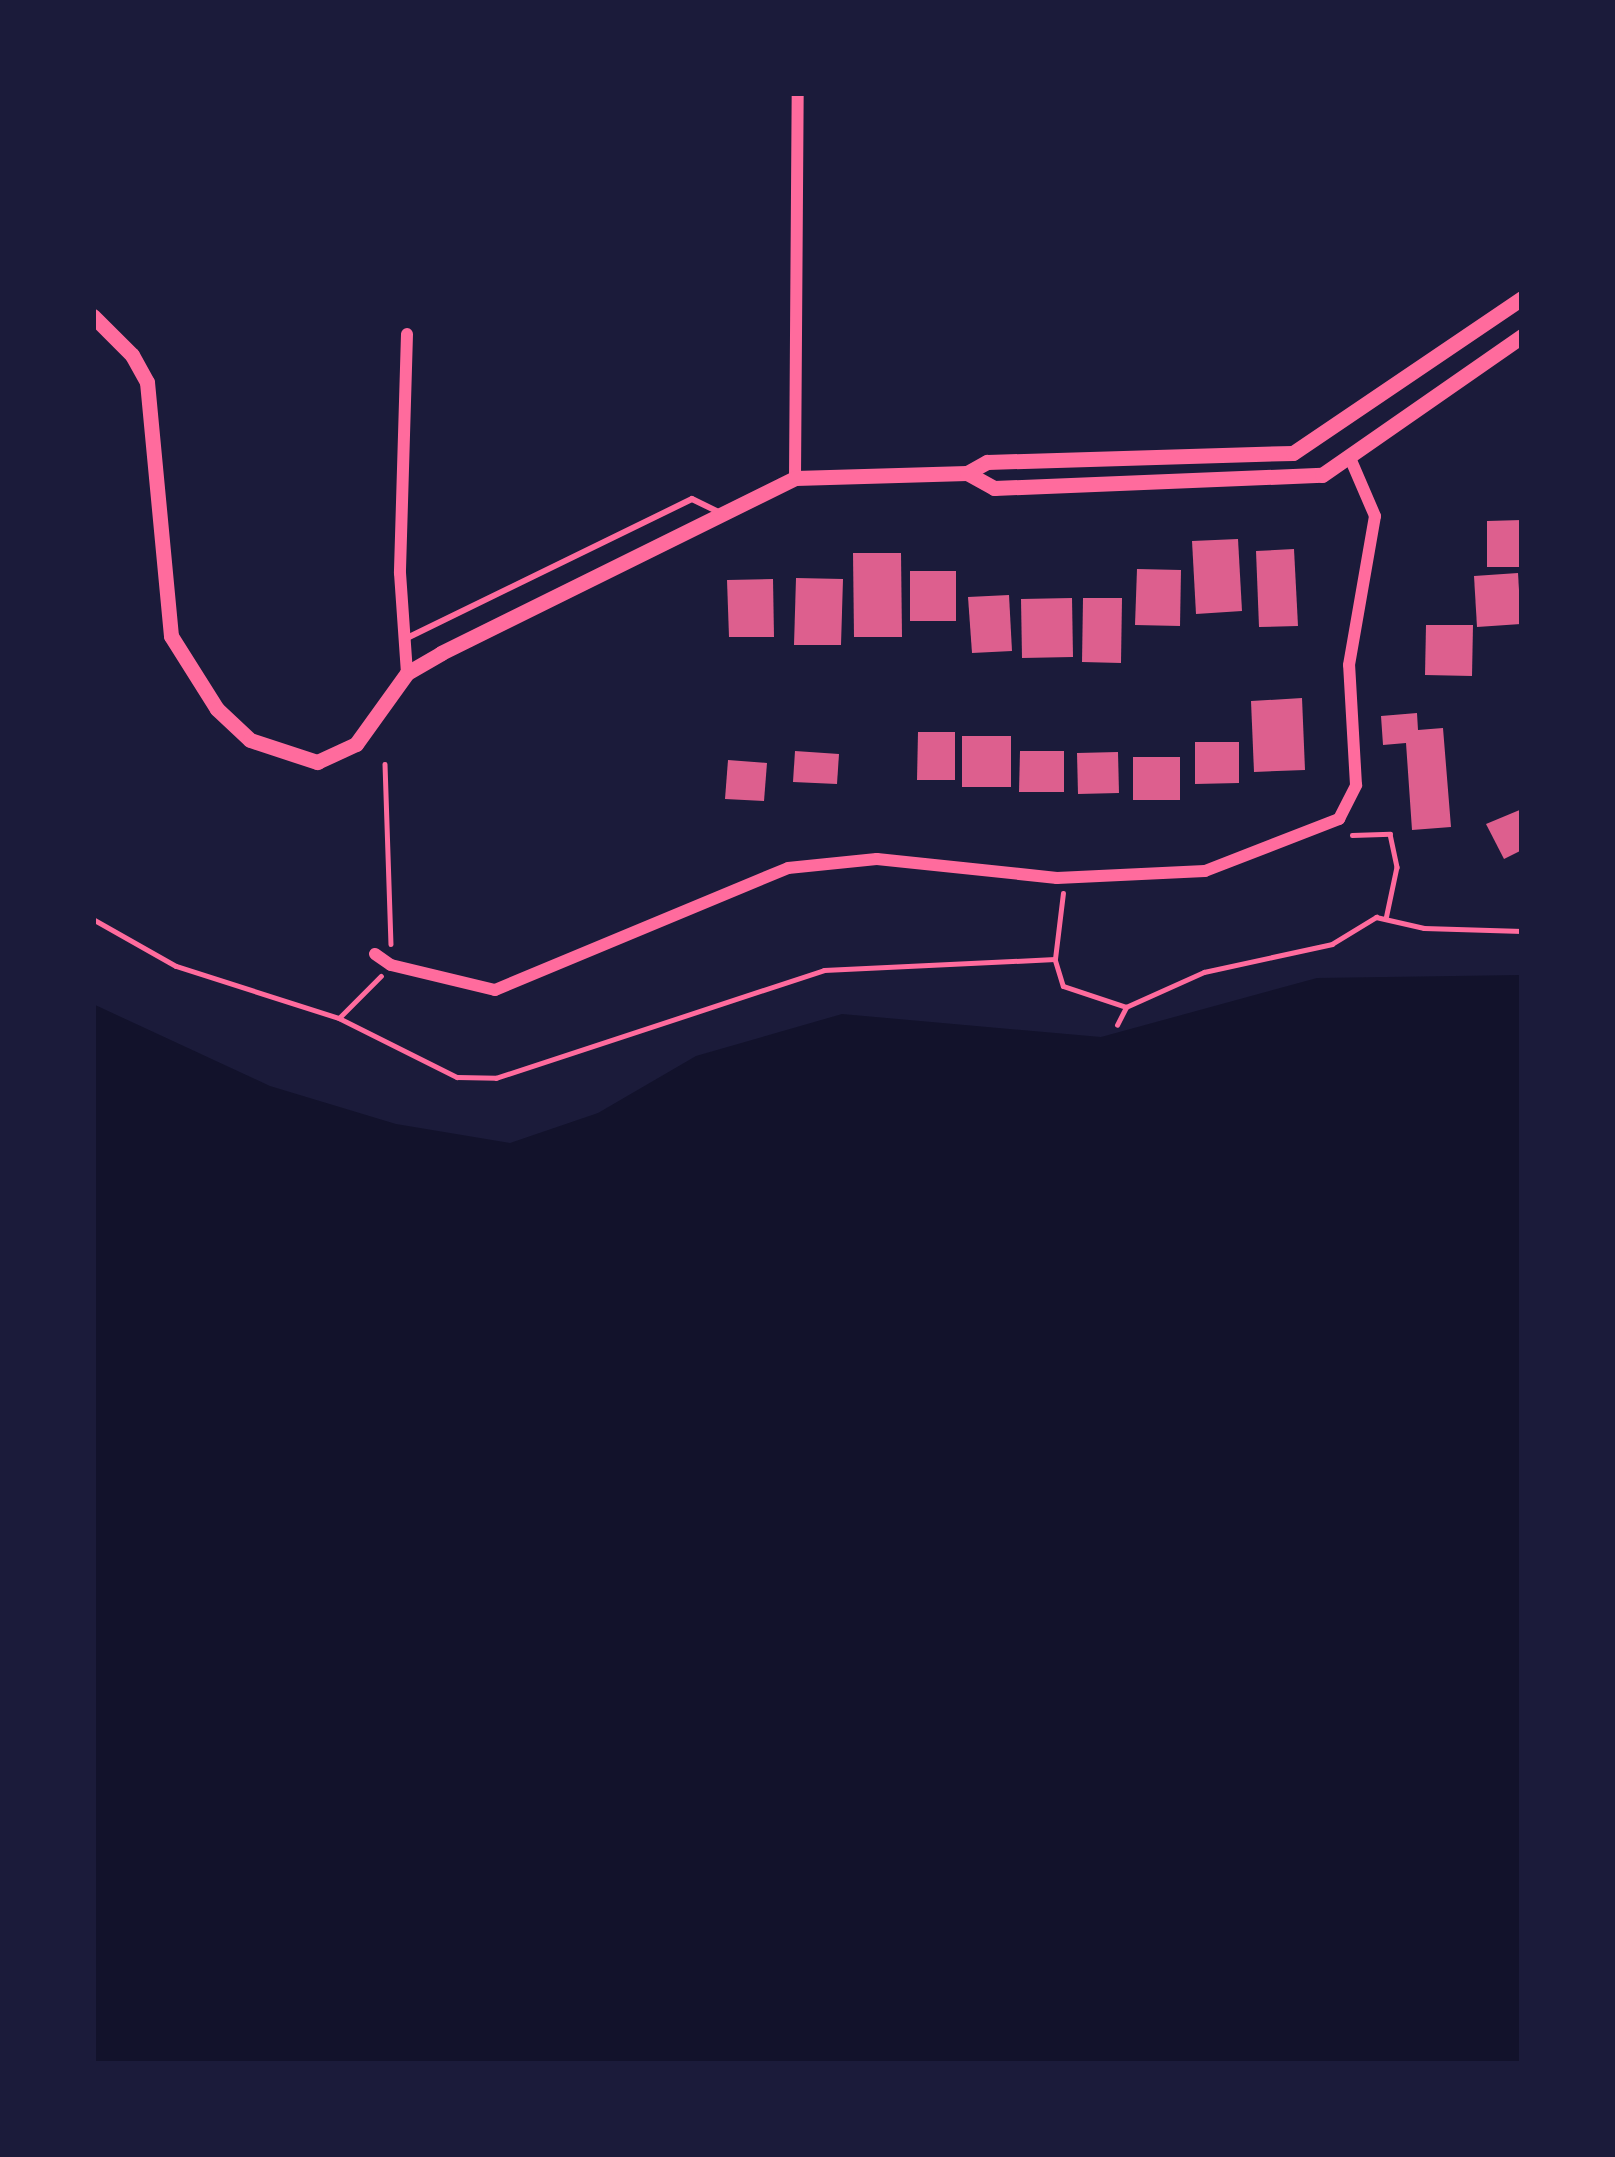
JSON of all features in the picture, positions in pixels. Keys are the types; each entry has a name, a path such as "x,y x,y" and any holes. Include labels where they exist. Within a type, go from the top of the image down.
{"street":[{"path":"795,478 798,93"},
{"path":"93,316 132,355 147,382 164,615 217,709 250,740 317,762 356,744 407,673 795,478 967,473 987,462 1293,453 1364,412 1522,298"},
{"path":"406,334 407,673"},
{"path":"967,473 994,488 1292,482 1350,458 1522,336"},
{"path":"375,954 391,965 495,990 788,868 877,859 1064,878 1204,871 1339,819 1356,784 1349,665 1375,516 1350,458"}],"lane":[{"path":"404,639 692,499 720,512"}],"path":[{"path":"339,1018 391,965 385,764"},
{"path":"1339,819 1348,835 1390,833 1396,867 1386,919"},
{"path":"1064,878 1055,959 1063,986 1126,1007"},
{"path":"93,919 176,966 339,1018 457,1077 496,1078 824,970 1055,959"},
{"path":"1117,1025 1126,1007 1204,972 1271,962 1386,919 1522,931"}],"shaded area":[{"path":"1522,975 1522,2064 93,2064 93,1004 270,1086 396,1124 510,1143 598,1113 696,1056 842,1014 1101,1037 1317,978"}],"building":[{"path":"1522,520 1522,567 1487,567 1487,521"},
{"path":"1238,539 1242,611 1196,614 1192,541"},
{"path":"1294,549 1298,626 1259,627 1256,551"},
{"path":"853,553 901,553 902,637 854,637"},
{"path":"1137,569 1181,570 1180,626 1135,625"},
{"path":"910,571 956,571 956,621 910,621"},
{"path":"1518,573 1521,624 1477,627 1474,576"},
{"path":"796,578 843,579 841,645 794,645"},
{"path":"773,579 774,637 729,637 727,580"},
{"path":"1009,595 1012,651 972,653 968,597"},
{"path":"1072,598 1073,657 1022,658 1021,599"},
{"path":"1083,598 1122,598 1121,663 1082,662"},
{"path":"1426,625 1473,625 1472,676 1425,675"},
{"path":"1302,698 1305,770 1254,772 1251,701"},
{"path":"1417,713 1418,730 1443,728 1451,827 1412,830 1406,743 1383,745 1381,716"},
{"path":"918,732 955,732 955,780 917,780"},
{"path":"962,736 1011,736 1011,787 962,787"},
{"path":"1195,742 1239,742 1239,783 1195,784"},
{"path":"795,751 839,754 837,784 793,782"},
{"path":"1020,751 1064,751 1064,792 1019,792"},
{"path":"1118,752 1119,793 1078,794 1077,753"},
{"path":"1133,757 1180,757 1180,800 1133,800"},
{"path":"728,760 767,763 764,801 725,799"},
{"path":"1522,809 1522,850 1504,859 1486,824"}]}
